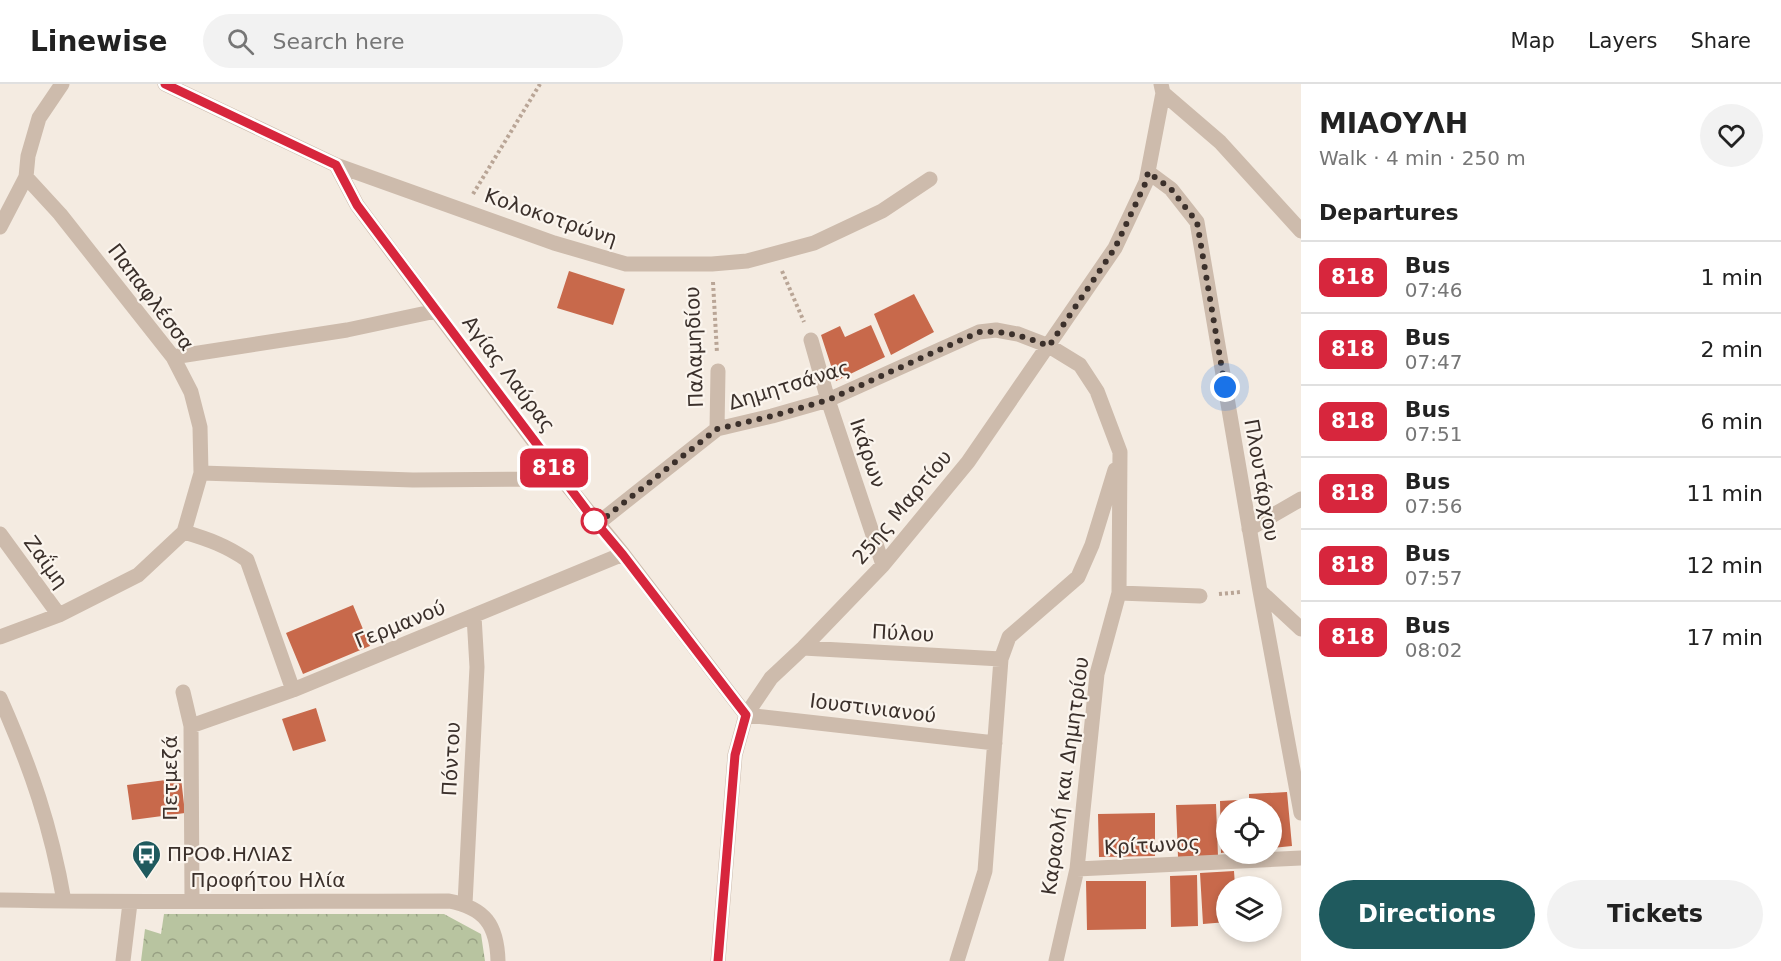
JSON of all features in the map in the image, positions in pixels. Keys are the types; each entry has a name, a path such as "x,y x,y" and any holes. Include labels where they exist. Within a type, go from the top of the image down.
{"street":[{"path":"0,227 27,177 28,156 39,118 62,84"},
{"name":"Κολοκοτρώνη","path":"165,84 336,165 554,243 626,264 712,264 747,261 775,254 814,243 872,216 930,179"},
{"path":"1162,88 1220,142 1301,231"},
{"name":"25ης Μαρτίου","path":"718,961 735,755 746,715 771,678 803,648 883,564 968,462 1115,248 1146,182 1162,88"},
{"name":"Αγίας Λαύρας","path":"336,165 357,205 436,311 562,479 746,715"},
{"name":"Πλουτάρχου","path":"1148,172 1171,189 1197,222 1249,529 1301,813"},
{"name":"Παπαφλέσσα","path":"27,177 60,214 173,357 191,392 200,427 201,473 184,532"},
{"path":"173,357 347,330 436,311"},
{"name":"Δημητσάνας","path":"597,524 717,429 828,400 979,332 996,330 1018,334 1049,346"},
{"name":"Ικάρων","path":"811,340 828,400 883,564"},
{"name":"Καραολή και Δημητρίου","path":"1049,346 1080,365 1098,391 1120,452 1119,593 1097,674 1077,869 1056,961"},
{"name":"Παλαμηδίου","path":"717,429 718,370"},
{"path":"957,961 985,871 1000,659 1009,637 1078,577 1092,545 1120,452"},
{"path":"201,473 413,480 562,479"},
{"path":"1249,529 1301,499"},
{"path":"0,637 59,615 138,574 184,532 214,541 247,560 293,690"},
{"name":"Ζαΐμη","path":"0,534 59,615"},
{"name":"Γερμανού","path":"191,726 293,690 623,555"},
{"path":"1260,591 1301,629"},
{"path":"1119,593 1200,596"},
{"name":"Πόντου","path":"465,904 477,667 474,616"},
{"name":"Πύλου","path":"803,648 1000,659"},
{"name":"Πετμεζά","path":"183,692 191,726 192,901"},
{"path":"0,698 23,750 43,806 64,901"},
{"name":"Ιουστινιανού","path":"746,715 995,743"},
{"name":"Κρίτωνος","path":"1077,869 1301,858"},
{"name":"Προφήτου Ηλία","path":"0,900 130,903 449,901 465,904"},
{"path":"123,961 130,903"},
{"path":"465,904 479,911 488,921 498,947 498,961"}],"path":[{"path":"463,210 540,84"},
{"path":"775,254 811,340"},
{"name":"Παλαμηδίου","path":"712,264 718,370"},
{"path":"1200,596 1260,591"}],"green space":[{"path":"164,914 444,914 481,934 485,961 141,961 145,929 161,934"}],"building":[{"path":"569,271 625,289 613,325 557,308"},
{"path":"914,294 934,332 891,355 874,314"},
{"path":"871,325 885,357 836,381 821,335 840,326 845,337"},
{"path":"353,605 370,646 303,674 286,633"},
{"path":"316,708 326,741 293,751 282,719"},
{"path":"181,778 185,813 132,820 127,785"},
{"path":"1287,792 1292,846 1282,847 1282,798 1249,798 1249,794"},
{"path":"1216,804 1216,856 1178,857 1176,805"},
{"path":"1155,813 1155,856 1099,857 1098,814"},
{"path":"1234,871 1234,876 1216,876 1216,923 1203,924 1200,873"},
{"path":"1197,875 1198,926 1171,927 1170,876"},
{"path":"1086,881 1146,881 1146,929 1087,930"}],"bus line":[{"name":"818","path":"165,84 336,165 357,205 436,311 597,524 746,715 735,755 718,961"}],"place":[{"name":"ΠΡΟΦ.ΗΛΙΑΣ","path":"146,880"}],"route":[{"path":"594,521 593,519 597,524 717,429 828,400 979,332 996,330 1018,334 1049,346 1115,248 1146,182 1148,172 1171,189 1197,222 1225,387"}]}
